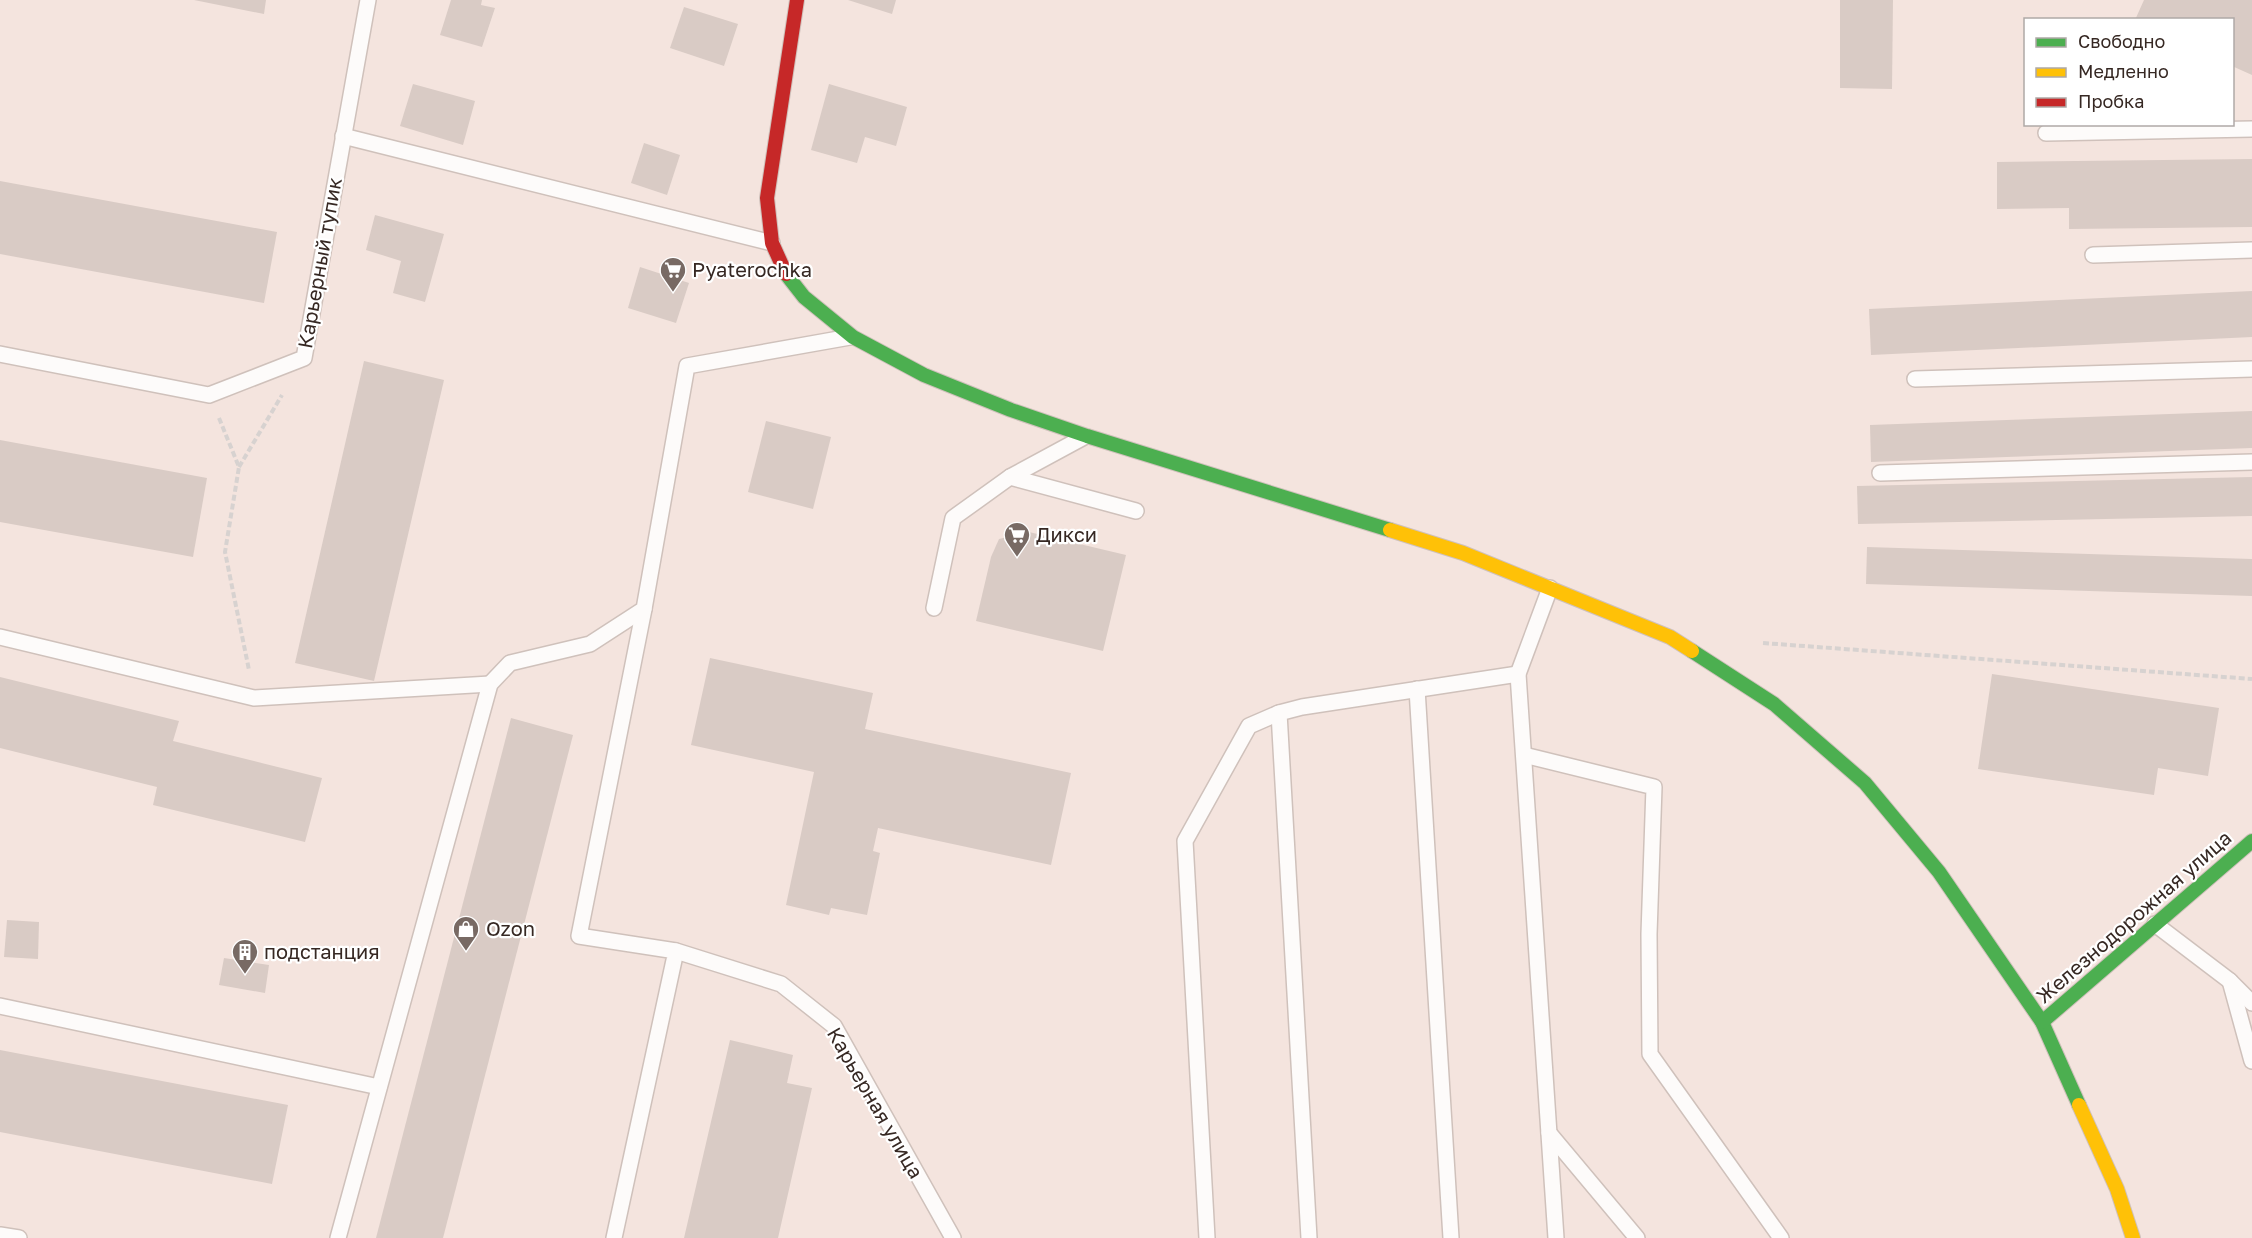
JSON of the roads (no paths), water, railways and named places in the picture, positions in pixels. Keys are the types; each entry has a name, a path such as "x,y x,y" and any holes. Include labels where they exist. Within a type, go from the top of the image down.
{"main road":[{"path":"797,0 767,198 772,243 783,270 804,297 853,337 924,375 1011,410 1087,436 1463,553 1670,637 1774,704 1865,783 1939,872 2042,1022 2117,1189 2133,1238"},
{"name":"Железнодорожная улица","path":"2042,1022 2252,841"}],"lane":[{"name":"Карьерный тупик","path":"0,354 209,395 304,358 368,0"},
{"path":"2046,134 2252,129"},
{"path":"343,136 772,243"},
{"path":"2093,255 2252,250"},
{"path":"339,1238 490,684 510,663 590,644 644,609 687,366 853,337"},
{"path":"1915,380 2252,369"},
{"path":"934,608 953,518 1010,477 1087,436"},
{"path":"1880,473 2252,462"},
{"path":"1010,477 1137,511"},
{"path":"1550,588 1518,674 1558,1236"},
{"name":"Карьерная улица","path":"644,609 579,936 676,951 781,984 834,1026 953,1238"},
{"path":"0,637 254,698 490,684"},
{"path":"1207,1238 1185,841 1249,726 1279,713 1302,707 1518,674"},
{"path":"1417,689 1451,1238"},
{"path":"1279,713 1309,1238"},
{"path":"1524,755 1654,787 1649,934 1650,1054 1781,1238"},
{"path":"2155,924 2230,981 2252,1003"},
{"path":"614,1238 676,951"},
{"path":"2230,981 2252,1061"},
{"path":"0,1006 379,1087"},
{"path":"1549,1133 1637,1238"},
{"path":"0,1234 20,1238"}],"place":[{"name":"Pyaterochka","path":"673,293"},
{"name":"Дикси","path":"1017,558"},
{"name":"Ozon","path":"466,952"},
{"name":"подстанция","path":"245,975"}]}
